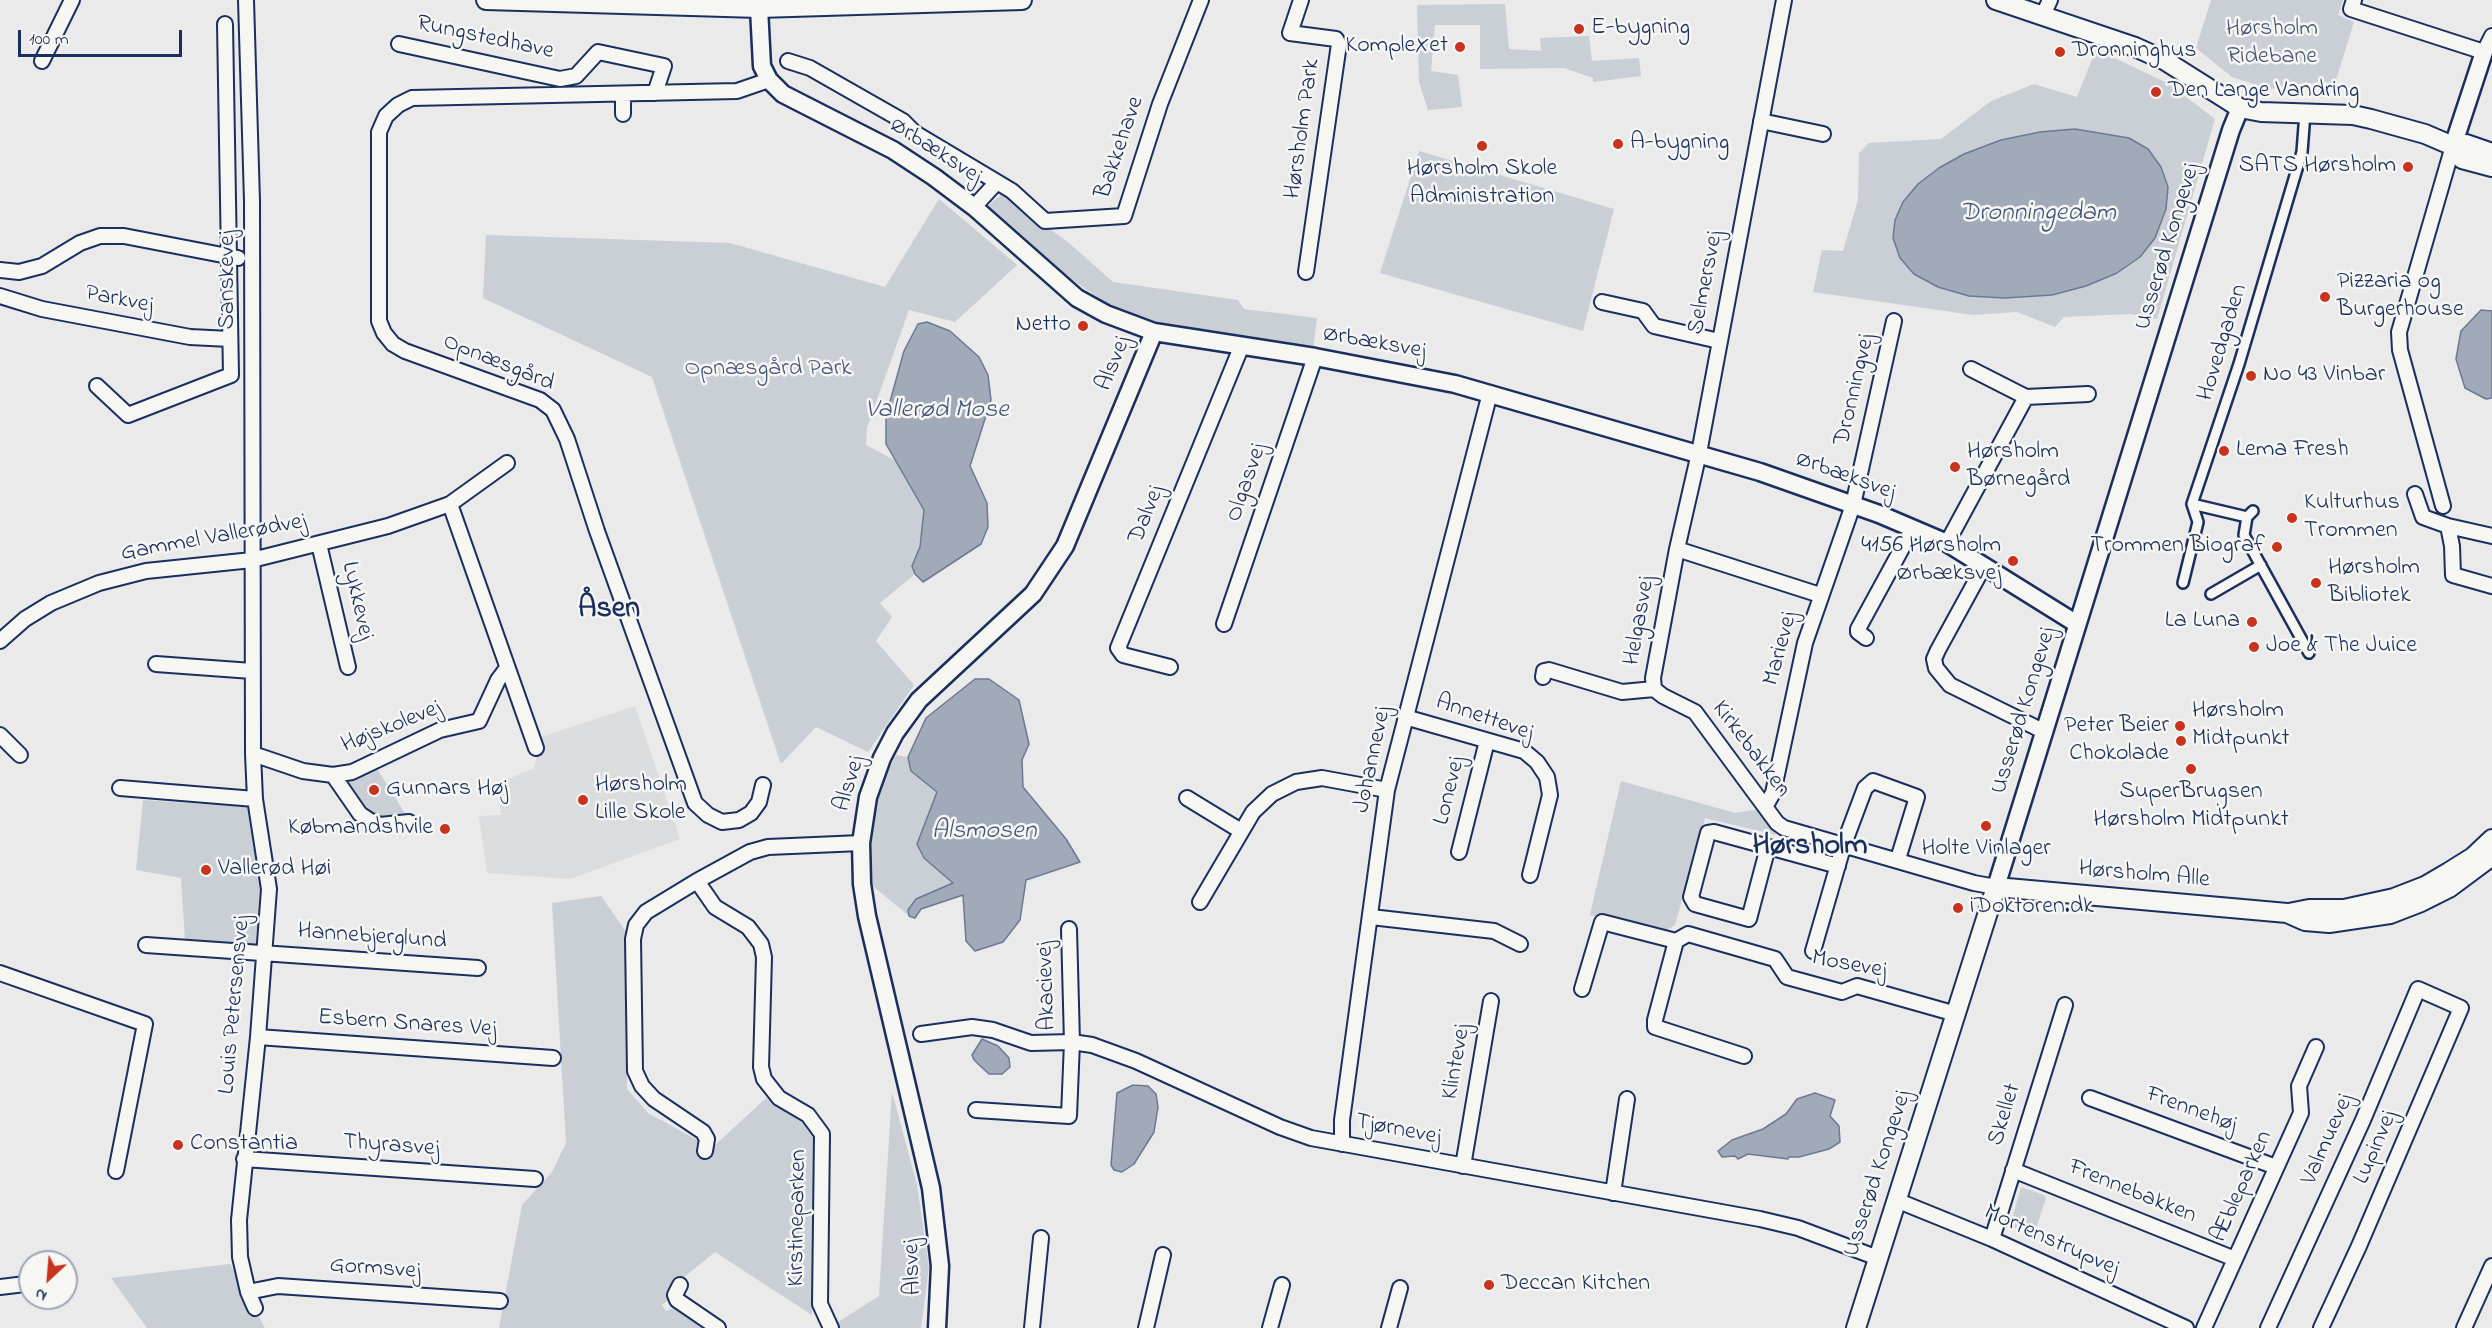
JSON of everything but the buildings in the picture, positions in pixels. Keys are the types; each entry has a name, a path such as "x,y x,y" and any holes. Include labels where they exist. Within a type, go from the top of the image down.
{"main road":[{"path":"486,0 759,8 868,7 1022,0"},
{"path":"1996,0 2046,7 2164,60 2240,108 2260,112 2353,115 2425,134 2453,146 2466,144 2492,153"},
{"path":"2453,146 2462,159 2492,167"},
{"name":"Hørsholm Alle","path":"2287,914 2309,909 2343,909 2394,898 2425,886 2450,872 2473,858 2492,839"},
{"name":"Hørsholm Alle","path":"1996,887 2287,914 2305,921 2329,923 2390,914 2449,888 2492,856"},
{"name":"Usserød Kongevej","path":"1856,1328 1996,887"}],"street":[{"path":"42,61 72,0"},
{"name":"Sanskevej","path":"246,0 251,262 252,560"},
{"name":"Bakkehave","path":"788,61 810,68 903,121 915,133 1012,191 1045,221 1124,216 1160,104 1201,0"},
{"name":"Hørsholm Park","path":"1301,0 1290,33 1336,39 1339,44 1306,272"},
{"name":"Selmersvej","path":"1699,453 1784,0"},
{"path":"2354,0 2351,9 2484,52"},
{"path":"759,8 759,49 762,66 769,80"},
{"path":"97,386 128,415 231,375 231,256 225,24"},
{"path":"2443,506 2400,350 2398,332 2453,146 2484,52 2492,36"},
{"name":"Rungstedhave","path":"399,44 560,79 576,76 598,52 664,66 655,93"},
{"name":"Opnæsgård","path":"763,786 759,802 751,813 739,820 722,822 708,816 694,803 601,542 567,439 553,410 540,400 405,351 393,344 379,321 379,132 386,116 412,98 737,91 769,80"},
{"name":"Ørbæksvej","path":"769,80 783,94 893,150 974,207 1044,272 1077,298 1129,324 1154,332 1416,375 1491,393 1699,453 1853,504 1947,543 2077,624"},
{"path":"623,94 623,114"},
{"name":"Usserød Kongevej","path":"1996,887 2230,130 2240,108"},
{"name":"Hovedgaden","path":"2182,583 2198,522 2192,504 2239,364 2302,152 2304,113"},
{"path":"1761,121 1822,134"},
{"path":"974,207 997,182"},
{"path":"0,270 19,272 42,266 80,243 100,237 124,236 231,256 251,262"},
{"name":"Parkvej","path":"0,296 42,309 190,338 230,339"},
{"path":"1602,302 1643,311 1654,326 1719,341"},
{"name":"Dronningvej","path":"1853,504 1894,321"},
{"name":"Alsvej","path":"937,1328 940,1266 937,1222 867,916 862,884 861,843 873,781 882,758 906,717 935,683 1033,594 1065,546 1154,332"},
{"name":"Dalvej","path":"1170,668 1123,655 1118,648 1242,345"},
{"name":"Olgasvej","path":"1224,624 1315,357"},
{"path":"1971,369 2026,397 2088,394"},
{"name":"Johannevej","path":"1342,1144 1342,1120 1388,790 1405,717 1491,393"},
{"path":"1947,543 2026,397"},
{"name":"Helgasvej","path":"1543,677 1544,671 1549,670 1622,692 1654,689 1653,678 1677,549 1699,453"},
{"name":"Gammel Vallerødvej","path":"0,641 25,619 51,603 99,583 146,572 252,560 388,526 450,504 507,463"},
{"path":"2415,494 2423,517 2448,526 2492,536"},
{"path":"450,504 536,748"},
{"name":"Marievej","path":"1765,807 1773,793 1795,680 1820,595 1853,504"},
{"path":"2192,504 2250,514 2244,535 2309,653"},
{"path":"2448,526 2452,546 2452,575 2492,586"},
{"path":"1866,638 1858,632 1858,629 1913,528"},
{"name":"Lykkevej","path":"319,544 348,668"},
{"name":"Helgasvej","path":"1677,549 1820,595"},
{"name":"Louis Petersensvej","path":"252,560 255,799 269,889 258,1037 239,1220 240,1257 248,1292 255,1308"},
{"path":"2211,594 2261,565"},
{"path":"1984,566 1938,650 1934,659 1936,668 1950,686 2045,732"},
{"path":"156,663 252,671"},
{"name":"Højskolevej","path":"253,754 303,771 333,775 352,772 376,762 402,746 440,730 479,721 498,680 507,668"},
{"name":"Kirkebakken","path":"1654,689 1701,718 1777,823 1784,828 1844,844"},
{"name":"Annettevej","path":"1405,717 1524,751 1537,762 1547,777 1550,795 1530,875"},
{"path":"0,735 20,755"},
{"name":"Lonevej","path":"1459,852 1487,741"},
{"name":"Højskolevej","path":"333,775 360,814 369,820 380,825 409,822"},
{"path":"1200,902 1241,831 1262,802 1272,794 1296,782 1322,778 1388,790"},
{"path":"1813,951 1844,844 1865,788 1873,781 1917,797 1898,859"},
{"path":"120,788 255,799"},
{"path":"1187,798 1241,831"},
{"path":"1768,847 1749,919 1695,904 1690,897 1708,833 1714,832 1838,866"},
{"path":"705,1151 707,1139 703,1132 654,1099 642,1086 635,1071 633,939 636,925 646,912 750,852 768,847 861,843"},
{"path":"1844,844 1974,883 1996,887"},
{"name":"Kirstineparken","path":"697,881 715,907 748,927 761,944 764,957 761,1066 764,1078 779,1098 814,1121 824,1140 820,1304 826,1326"},
{"path":"1371,917 1494,931 1520,944"},
{"name":"Mosevej","path":"1582,989 1602,922 1676,941 1688,934 1775,960 1787,977 1842,992 1857,986 1956,1014"},
{"name":"Akacievej","path":"976,1110 1069,1116 1072,1042 1069,929"},
{"path":"1676,941 1655,1027 1744,1056"},
{"name":"Hannebjerglund","path":"146,945 478,968"},
{"path":"0,973 146,1024 116,1171"},
{"name":"Valmuevej","path":"2268,1328 2362,1120 2418,988 2438,997"},
{"name":"Lupinvej","path":"2321,1328 2360,1246 2461,1008 2438,997"},
{"name":"Klintevej","path":"1463,1166 1491,1001"},
{"name":"Skellet","path":"1992,1239 2065,1005"},
{"name":"Tjørnevej","path":"921,1034 972,1027 993,1030 1031,1043 1072,1042 1092,1045 1136,1061 1280,1127 1311,1138 1765,1220 1798,1228 1878,1258"},
{"name":"Esbern Snares Vej","path":"258,1037 553,1058"},
{"name":"Æbleparken","path":"2204,1328 2301,1113 2299,1086 2303,1059 2316,1047"},
{"name":"Frennehøj","path":"2090,1098 2276,1167"},
{"path":"1613,1193 1627,1099"},
{"name":"Thyrasvej","path":"244,1159 535,1179"},
{"name":"Frennebakken","path":"2013,1170 2235,1259"},
{"name":"Mortenstrupvej","path":"1896,1200 1992,1239 2186,1328"},
{"path":"1032,1328 1041,1238"},
{"path":"1146,1328 1162,1256"},
{"path":"2464,1328 2492,1266"},
{"path":"0,1287 18,1285"},
{"path":"680,1285 675,1295 677,1300 718,1328"},
{"path":"1270,1328 1282,1285"},
{"name":"Gormsvej","path":"248,1292 278,1286 500,1301"},
{"path":"1389,1328 1400,1288"},
{"path":"664,1308 677,1300"}],"shaded area":[{"name":"Hørsholm Lille Skole","path":"635,706 680,839 570,879 487,873 479,816 501,815 497,784 534,768 541,737"}],"green space":[{"name":"Hørsholm Ridebane","path":"2211,0 2343,0 2338,15 2354,22 2335,83 2321,82 2269,89 2232,77 2196,48"},
{"path":"1505,4 1509,49 1541,51 1540,38 1589,36 1592,61 1639,58 1641,76 1593,82 1593,78 1564,68 1480,69 1480,25 1435,25 1431,71 1458,75 1462,107 1428,110 1419,82 1417,5"},
{"path":"2096,49 2169,84 2215,119 2157,319 2130,314 2064,317 2055,327 2017,312 1973,315 1813,292 1822,250 1843,251 1858,200 1859,153 1869,143 1941,139 1991,101 2034,84 2077,97"},
{"path":"1419,151 1614,209 1583,331 1380,273"},
{"path":"1002,194 1069,243 1113,282 1238,300 1244,309 1317,318 1313,350 1161,325 1116,310 1061,272 987,207"},
{"name":"Opnæsgård Park","path":"939,199 1017,265 955,322 909,310 867,428 866,445 898,462 924,510 920,547 912,566 915,574 880,603 892,617 876,641 914,685 868,752 816,727 781,764 652,377 483,298 486,235 730,243 885,287"},
{"path":"896,755 908,757 911,771 937,792 924,858 953,884 916,899 908,910 909,916 868,882 867,847 872,815 882,783"},
{"path":"376,767 406,815 380,819 371,816 341,780"},
{"path":"1621,781 1735,813 1760,809 1776,835 1705,818 1675,925 1662,933 1590,915"},
{"path":"143,800 247,807 260,887 256,945 185,941 181,878 136,870"},
{"path":"601,896 627,933 627,1089 648,1113 712,1148 766,1098 804,1119 817,1138 812,1315 715,1252 677,1283 670,1298 662,1305 666,1311 677,1307 691,1314 692,1319 704,1328 499,1328 522,1205 552,1172 566,1143 552,903"},
{"path":"892,1092 917,1185 929,1267 921,1328 829,1328 879,1296"},
{"path":"2021,1187 2044,1195 2046,1198 2034,1235 2010,1226"},
{"path":"230,1264 265,1328 147,1328 111,1278"}],"water":[{"name":"Dronningedam","path":"2075,129 2129,138 2148,149 2161,167 2168,187 2166,209 2155,238 2140,257 2117,273 2086,286 2052,295 2005,298 1969,296 1938,287 1914,274 1900,258 1893,238 1895,220 1903,202 1918,184 1939,168 1964,154 2001,140 2040,132"},
{"path":"2481,310 2492,311 2492,398 2486,399 2465,388 2456,359 2461,331"},
{"name":"Vallerød Mose","path":"927,322 950,331 979,357 988,375 991,400 970,466 987,503 988,527 981,544 923,582 915,574 912,566 920,547 924,510 886,444 886,416 904,351 918,324"},
{"name":"Alsmosen","path":"975,679 989,679 1019,700 1029,744 1022,760 1023,787 1066,839 1080,862 1026,880 1020,920 1003,942 975,951 966,941 963,895 921,909 915,918 909,916 908,910 916,899 953,883 924,858 917,844 937,792 911,771 908,757 926,718"},
{"path":"982,1039 998,1046 1009,1058 1010,1067 1002,1074 989,1074 974,1060 972,1055"},
{"path":"1133,1085 1148,1086 1156,1094 1158,1107 1154,1132 1134,1164 1122,1172 1114,1170 1111,1165 1117,1093"},
{"path":"1815,1093 1835,1100 1830,1116 1839,1126 1840,1142 1829,1149 1788,1159 1748,1154 1738,1159 1735,1156 1722,1157 1718,1151 1732,1140 1763,1129 1786,1114 1797,1099"}],"place":[{"name":"E-bygning","path":"1579,29"},
{"name":"KompleXet","path":"1460,47"},
{"name":"Dronninghus","path":"2060,52"},
{"name":"Den Lange Vandring","path":"2156,92"},
{"name":"A-bygning","path":"1618,144"},
{"name":"Hørsholm Skole Administration","path":"1482,146"},
{"name":"SATS Hørsholm","path":"2408,167"},
{"name":"Pizzaria og Burgerhouse","path":"2325,297"},
{"name":"Netto","path":"1083,326"},
{"name":"No 43 Vinbar","path":"2251,376"},
{"name":"Lema Fresh","path":"2224,451"},
{"name":"Hørsholm Børnegård","path":"1955,467"},
{"name":"Kulturhus Trommen","path":"2292,518"},
{"name":"Trommen Biograf","path":"2277,547"},
{"name":"4156 Hørsholm Ørbæksvej","path":"2013,561"},
{"name":"Hørsholm Bibliotek","path":"2316,583"},
{"name":"La Luna","path":"2252,622"},
{"name":"Joe & The Juice","path":"2254,647"},
{"name":"Hørsholm Midtpunkt","path":"2180,726"},
{"name":"Peter Beier Chokolade","path":"2181,741"},
{"name":"SuperBrugsen Hørsholm Midtpunkt","path":"2191,769"},
{"name":"Gunnars Høj","path":"374,790"},
{"name":"Hørsholm Lille Skole","path":"583,800"},
{"name":"Holte Vinlager","path":"1986,826"},
{"name":"Købmandshvile","path":"445,829"},
{"name":"Vallerød Høi","path":"206,870"},
{"name":"iDoktoren.dk","path":"1958,908"},
{"name":"Constantia","path":"178,1145"},
{"name":"Deccan Kitchen","path":"1489,1285"}],"district":[{"name":"Åsen","path":"609,611"},
{"name":"Hørsholm","path":"1810,848"}]}
